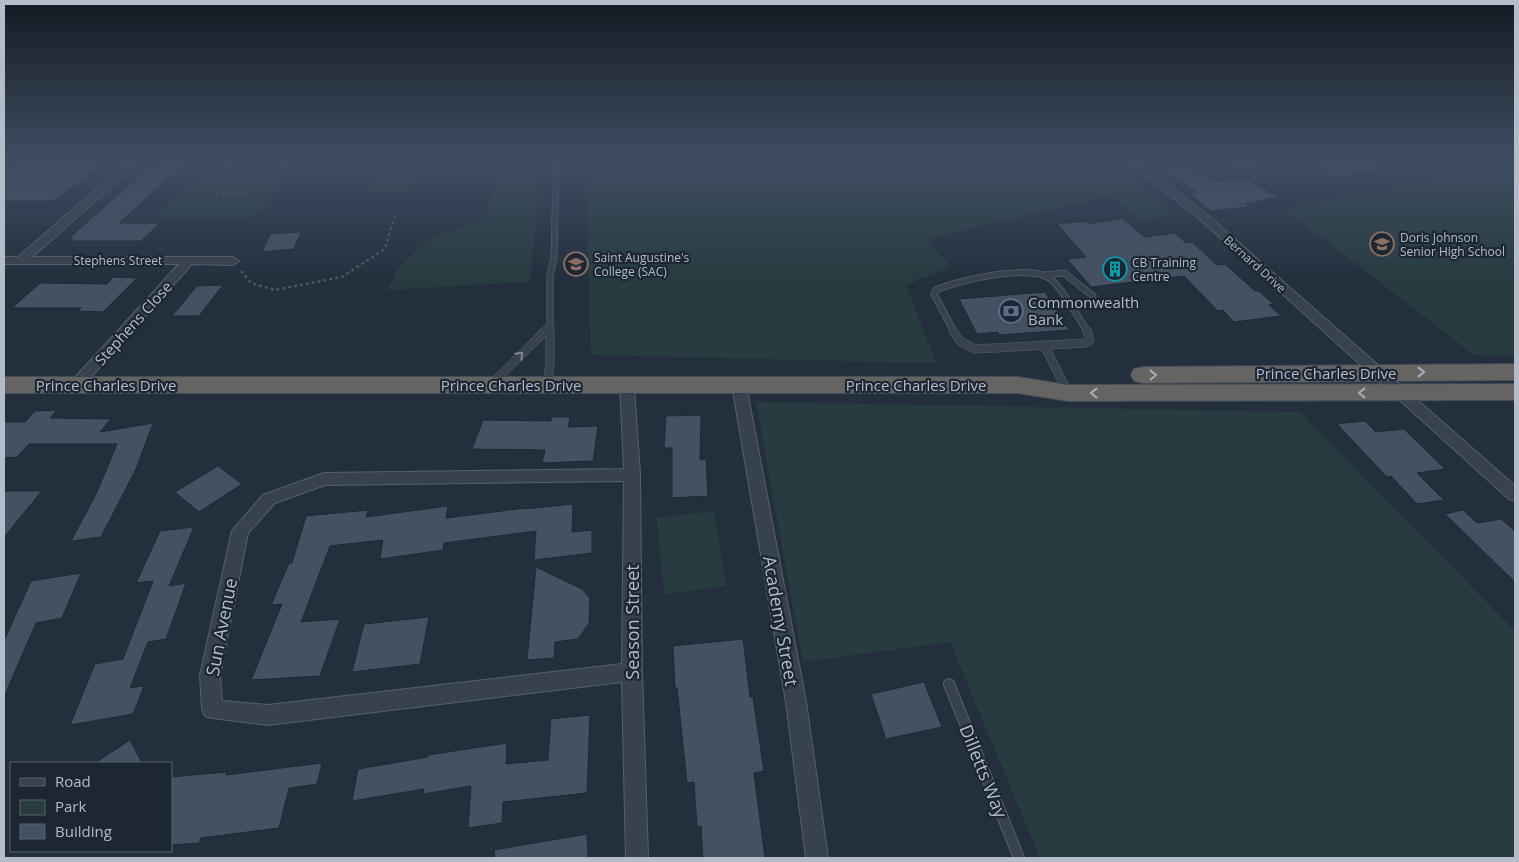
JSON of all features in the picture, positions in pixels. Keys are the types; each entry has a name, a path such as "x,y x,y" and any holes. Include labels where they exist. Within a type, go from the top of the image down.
{"highway":[{"name":"Prince Charles Drive","path":"4,385 1018,385 1376,373 1515,372"},
{"name":"Prince Charles Drive","path":"1064,384 1398,392 1515,392"}],"street":[{"path":"21,260 92,199"},
{"name":"Bernard Drive","path":"1180,199 1207,220 1376,373 1515,495"},
{"name":"Stephens Street","path":"4,260 232,261"},
{"name":"Stephens Close","path":"76,385 189,261"},
{"name":"Academy Street","path":"739,385 796,702 817,858"},
{"name":"Season Street","path":"627,386 632,475 632,672 637,858"},
{"name":"Sun Avenue","path":"632,475 324,478 269,499 240,531 210,675 212,709 268,715 632,672"}],"lane":[{"path":"547,385 550,364 550,276 554,258 555,199"},
{"path":"1036,272 1045,275 1053,281 1091,338 1085,343 1044,345 986,349 968,347 957,338 934,294 936,290 950,284 1013,273 1036,272"},
{"path":"1045,275 1064,273 1092,296"},
{"path":"491,384 550,326"},
{"path":"1044,345 1064,384"},
{"name":"Dilletts Way","path":"950,684 1019,858"}],"path":[{"path":"232,261 252,283 276,290 342,277 385,249 395,216"}],"green space":[{"path":"175,199 269,199 254,217 156,218"},
{"path":"491,199 538,199 530,282 387,290 399,267 429,239 485,219"},
{"path":"586,199 1093,199 927,239 951,267 906,285 936,363 591,355"},
{"path":"1116,199 1158,199 1174,213 1141,222"},
{"name":"Doris Johnson Senior High School","path":"1334,199 1515,199 1515,356 1474,355 1286,210"},
{"path":"756,402 1300,412 1515,631 1515,858 1040,858 950,642 803,662"},
{"path":"714,511 726,586 664,594 657,518"}],"building":[{"path":"4,199 55,199 53,201 4,201"},
{"path":"113,199 145,199 119,223 160,223 141,241 70,241 73,238 69,238"},
{"path":"1196,199 1268,199 1246,204 1249,207 1210,211"},
{"path":"1122,218 1145,237 1175,233 1186,243 1192,242 1217,265 1225,264 1255,291 1259,291 1273,304 1269,305 1281,316 1234,322 1223,310 1218,311 1184,276 1091,287 1067,259 1086,257 1057,224 1086,221 1089,224"},
{"path":"301,232 294,249 262,252 270,234"},
{"path":"113,277 137,278 103,312 78,311 81,308 12,308 40,283 107,284"},
{"path":"223,285 199,316 172,316 197,286"},
{"name":"Commonwealth Bank","path":"1045,292 1069,330 999,335 998,332 977,334 959,299"},
{"path":"57,410 50,418 111,419 100,432 153,423 136,469 101,537 71,541 97,492 117,444 29,444 17,457 4,458 4,422 25,422 35,411"},
{"path":"701,415 700,460 706,459 708,496 672,498 672,448 664,448 666,416"},
{"path":"551,417 570,417 568,427 598,426 593,461 542,463 545,450 472,449 483,420 551,421"},
{"path":"1365,421 1376,432 1404,429 1445,469 1417,473 1444,500 1417,504 1391,476 1387,477 1337,424"},
{"path":"218,466 242,484 199,512 175,492"},
{"path":"4,491 42,491 4,537"},
{"path":"573,504 572,532 592,530 592,553 534,560 536,531 444,543 443,550 380,559 383,540 330,546 301,622 340,619 320,676 251,680 282,604 271,605 289,563 292,563 306,516 368,510 366,517 448,506 446,518"},
{"path":"1463,510 1477,523 1501,519 1515,531 1515,582 1445,514"},
{"path":"194,527 169,586 186,583 166,639 148,642 130,688 144,686 133,714 70,725 95,664 123,659 153,581 136,583 160,531"},
{"path":"536,567 582,589 590,598 589,623 578,639 555,642 554,658 527,660"},
{"path":"81,573 62,618 36,623 4,697 4,641 31,581"},
{"path":"429,617 420,664 352,672 364,624"},
{"path":"743,639 750,697 753,697 764,771 754,773 765,858 703,858 701,826 697,827 694,782 687,783 677,688 675,688 673,646"},
{"path":"924,682 942,727 886,739 871,694"},
{"path":"590,715 587,793 503,802 502,823 468,828 471,786 423,794 424,789 352,801 358,769 428,757 428,755 507,743 506,764 548,760 551,719"},
{"path":"130,740 141,762 97,762"},
{"path":"322,763 317,784 289,788 279,828 201,838 199,843 172,845 172,777 227,772 226,775"},
{"path":"587,834 588,858 495,858 494,850"}],"place":[{"name":"Doris Johnson Senior High School","path":"1382,244"},
{"name":"Saint Augustine's College (SAC)","path":"576,264"},
{"name":"CB Training Centre","path":"1115,269"},
{"name":"Commonwealth Bank","path":"1011,311"}]}
